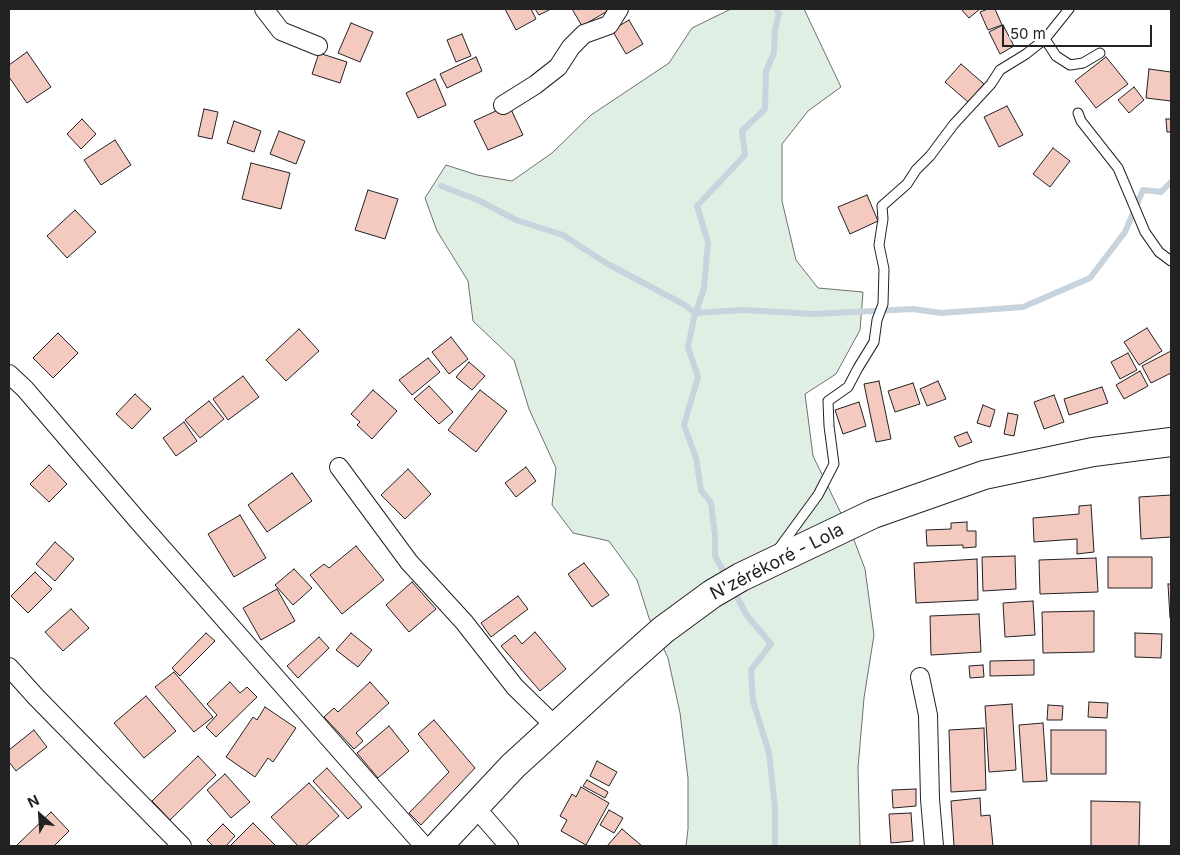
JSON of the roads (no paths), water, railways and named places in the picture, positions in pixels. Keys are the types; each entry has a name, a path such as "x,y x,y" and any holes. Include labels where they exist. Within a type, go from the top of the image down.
{"highway":[{"name":"N'zérékoré - Lola","path":"438,846 514,766 663,630 712,594 741,577 872,514 984,475 1093,452 1171,442"}],"street":[{"path":"264,9 282,31 318,46"},
{"path":"503,105 535,86 558,67 571,47 584,34 609,25 620,9"},
{"path":"9,374 25,389 424,846"},
{"path":"339,467 409,562 464,622 515,687 556,727"},
{"path":"9,668 182,846"},
{"path":"920,677 928,715 930,799 934,846"},
{"path":"476,808 509,846"}],"lane":[{"path":"767,563 818,495 834,464 828,401 848,387 874,342 877,320 883,304 884,269 879,245 883,219 882,206 907,184 916,170 930,156 954,124 991,84 1000,70 1026,54 1045,39 1069,9"},
{"path":"1045,39 1056,56 1070,65 1082,63 1100,53"},
{"path":"1078,112 1081,121 1118,168 1145,232 1159,252 1171,260"}],"waterway":[{"path":"727,578 715,556 715,536 711,503 701,490 696,458 684,425 698,377 688,347 694,318 704,288 708,242 697,206 745,155 742,131 765,109 766,71 774,53 775,29 779,14 776,9"},
{"path":"441,186 480,201 516,220 563,235 606,263 685,305 695,313 743,310 814,314 913,309 941,313 1023,307 1090,278 1125,232 1143,190 1161,192 1171,182"},
{"path":"733,589 746,614 771,644 751,670 753,701 769,753 775,808 775,846"}]}
